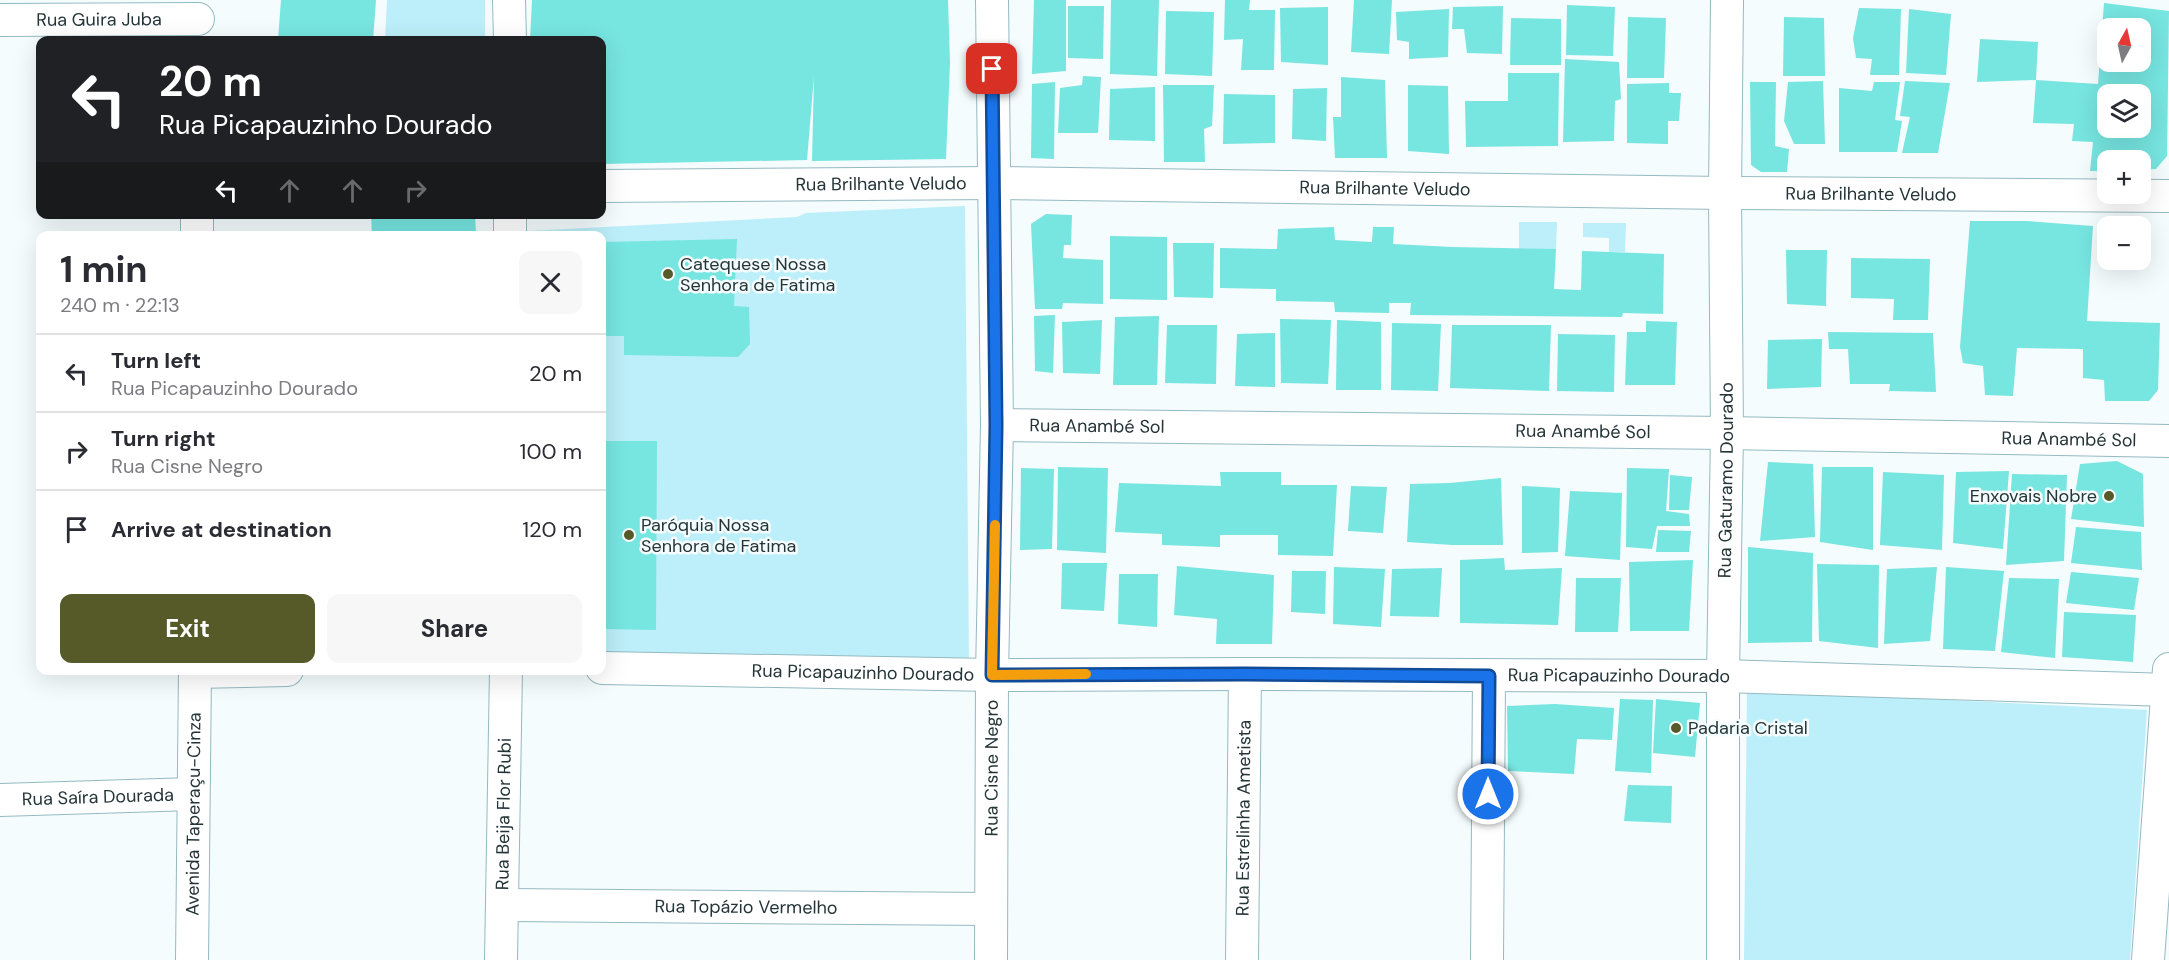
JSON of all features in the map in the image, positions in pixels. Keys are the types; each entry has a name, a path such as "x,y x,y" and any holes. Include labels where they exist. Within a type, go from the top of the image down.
{"street":[{"path":"509,0 510,36"},
{"name":"Rua Cisne Negro","path":"991,960 996,425 992,0"},
{"name":"Rua Gaturamo Dourado","path":"1723,960 1723,676 1727,433 1725,193 1727,0"},
{"name":"Rua Guira Juba","path":"0,20 198,20"},
{"name":"Rua Brilhante Veludo","path":"606,186 993,183 1725,193 2169,196"},
{"name":"Rua Anambé Sol","path":"996,425 1727,433 2169,441"},
{"name":"Rua Picapauzinho Dourado","path":"606,668 992,675 1723,676 2169,683"},
{"name":"Rua Estrelinha Ametista","path":"1242,960 1245,674"},
{"name":"Avenida Taperaçu-Cinza","path":"192,960 195,675"},
{"name":"Rua Beija Flor Rubi","path":"501,960 506,675"},
{"path":"1487,960 1489,676"},
{"path":"2148,960 2169,683"},
{"name":"Rua Saíra Dourada","path":"0,800 193,794"},
{"name":"Rua Topázio Vermelho","path":"502,905 991,909"}],"shaded area":[{"path":"387,0 485,0 485,36 385,36"},
{"path":"965,206 969,661 606,662 606,231 526,231 797,217 806,213"},
{"path":"1519,222 1557,222 1556,249 1519,249"},
{"path":"1583,223 1626,223 1625,252 1609,252 1609,238 1583,237"},
{"path":"1747,690 2147,710 2130,960 1744,960"}],"building":[{"path":"281,0 376,0 373,36 278,36"},
{"path":"532,0 948,0 950,63 946,159 812,161 814,76 807,160 606,164 606,36 530,36"},
{"path":"1034,0 1066,0 1066,71 1032,74"},
{"path":"1111,0 1159,0 1157,76 1110,74"},
{"path":"1225,0 1250,0 1249,10 1275,10 1274,70 1241,70 1243,39 1224,40"},
{"path":"1354,0 1392,0 1389,54 1351,52"},
{"path":"2104,3 2169,11 2167,156 2156,169 2151,169 2151,150 2097,150 2097,171 2090,171 2093,142 2072,141 2074,124 2033,123 2036,80 2098,84 2099,72 2151,72 2151,18 2103,18"},
{"path":"1567,5 1615,7 1613,56 1566,55"},
{"path":"1068,6 1104,6 1103,59 1068,58"},
{"path":"1503,6 1502,54 1467,53 1464,29 1452,29 1453,7"},
{"path":"1328,7 1328,65 1281,62 1280,8"},
{"path":"1859,8 1901,9 1899,75 1870,75 1872,59 1856,58 1853,38"},
{"path":"1449,9 1448,57 1409,59 1409,42 1397,40 1396,12"},
{"path":"1909,9 1951,14 1946,75 1906,73"},
{"path":"1166,11 1214,12 1212,76 1165,74"},
{"path":"1628,17 1666,18 1664,78 1627,78"},
{"path":"1784,17 1824,18 1825,76 1783,76"},
{"path":"1511,18 1561,19 1561,65 1510,65"},
{"path":"1980,39 2038,42 2036,80 1977,82"},
{"path":"1565,59 1619,62 1621,99 1615,101 1614,141 1563,142"},
{"path":"1508,73 1559,73 1558,146 1466,147 1465,101 1508,101"},
{"path":"1083,76 1101,77 1098,133 1058,133 1060,88 1082,85"},
{"path":"1341,77 1385,80 1387,158 1335,158 1333,117 1341,117"},
{"path":"1823,81 1825,144 1794,144 1784,121 1788,82"},
{"path":"1905,81 1950,83 1938,153 1902,153 1910,117 1900,116"},
{"path":"1055,82 1054,159 1031,158 1032,84"},
{"path":"1750,82 1776,82 1775,146 1789,149 1787,172 1761,172 1751,165"},
{"path":"1874,82 1900,82 1895,120 1902,121 1897,152 1839,152 1839,88 1872,91"},
{"path":"1669,83 1669,93 1681,93 1679,121 1668,121 1668,144 1627,143 1627,84"},
{"path":"1163,85 1214,85 1212,126 1204,129 1205,162 1164,162"},
{"path":"1408,85 1448,86 1449,154 1408,151"},
{"path":"1155,87 1155,141 1109,140 1110,89"},
{"path":"1327,88 1326,141 1292,139 1293,89"},
{"path":"1224,94 1275,95 1275,143 1223,144"},
{"path":"1046,214 1072,215 1071,245 1064,245 1063,258 1103,260 1103,304 1063,303 1062,309 1035,309 1031,224"},
{"path":"371,219 475,219 476,231 372,231"},
{"path":"1970,221 2026,221 2093,226 2087,321 2160,323 2158,390 2149,401 2105,401 2104,380 2083,378 2083,349 2017,348 2013,396 1985,395 1983,366 1963,363 1960,347"},
{"path":"1334,227 1335,240 1372,242 1373,227 1394,227 1393,244 1556,249 1554,289 1581,290 1582,251 1664,254 1663,314 1623,313 1622,317 1410,315 1411,303 1389,303 1389,313 1335,312 1334,302 1276,301 1276,289 1220,288 1220,248 1277,249 1278,229"},
{"path":"1110,236 1167,237 1167,300 1110,299"},
{"name":"Catequese Nossa Senhora de Fatima","path":"737,239 734,306 749,307 750,344 738,357 624,355 624,336 606,336 606,242"},
{"path":"1173,243 1214,243 1213,298 1174,297"},
{"path":"1786,250 1827,250 1826,306 1787,304"},
{"path":"1851,258 1930,259 1928,320 1893,320 1894,299 1851,298"},
{"path":"1055,315 1053,373 1035,371 1034,316"},
{"path":"1159,316 1157,385 1113,385 1115,317"},
{"path":"1280,319 1331,320 1328,384 1281,383"},
{"path":"1102,320 1100,374 1063,373 1062,322"},
{"path":"1337,320 1381,322 1381,390 1336,390"},
{"path":"1646,321 1677,322 1675,385 1625,385 1627,332 1646,332"},
{"path":"1392,323 1441,324 1438,391 1391,390"},
{"path":"1167,325 1217,325 1216,384 1165,383"},
{"path":"1452,325 1551,325 1549,391 1450,388"},
{"path":"1828,332 1933,333 1936,392 1889,391 1890,384 1850,384 1848,349 1829,349"},
{"path":"1275,333 1275,387 1235,386 1237,334"},
{"path":"1558,334 1615,335 1614,392 1557,391"},
{"path":"1822,339 1821,387 1767,389 1768,340"},
{"name":"Paróquia Nossa Senhora de Fatima","path":"606,441 657,441 656,630 606,629"},
{"name":"Enxovais Nobre","path":"2117,461 2143,474 2144,527 2071,519 2080,464"},
{"path":"1768,462 1813,464 1815,537 1760,541"},
{"path":"1058,467 1108,468 1106,553 1057,550"},
{"path":"1822,467 1873,467 1873,550 1820,542"},
{"path":"1021,468 1054,469 1052,549 1020,550"},
{"path":"1627,468 1669,469 1666,511 1689,514 1690,526 1657,526 1652,549 1626,547"},
{"path":"2009,471 2003,549 1953,543 1956,472"},
{"path":"1220,472 1281,472 1281,485 1337,485 1333,556 1278,555 1278,535 1220,535 1220,547 1162,545 1162,534 1115,532 1119,483 1221,486"},
{"path":"1883,472 1944,475 1942,550 1880,545"},
{"path":"2012,474 2067,475 2064,561 2006,565"},
{"path":"1670,475 1692,477 1689,510 1669,510"},
{"path":"1501,478 1503,545 1407,542 1410,484"},
{"path":"1351,486 1387,487 1383,533 1348,531"},
{"path":"1522,486 1560,488 1558,552 1522,553"},
{"path":"1570,491 1622,493 1620,560 1565,556"},
{"path":"2076,527 2141,532 2142,570 2071,563"},
{"path":"1658,530 1691,531 1689,552 1656,552"},
{"path":"1748,547 1813,553 1812,642 1748,643"},
{"path":"1504,558 1505,570 1562,568 1558,625 1460,623 1460,560"},
{"path":"1693,560 1689,631 1630,631 1629,562"},
{"path":"1062,563 1107,563 1104,611 1061,609"},
{"path":"1817,564 1879,565 1878,648 1819,641"},
{"path":"1177,566 1274,575 1272,644 1216,644 1217,619 1174,615"},
{"path":"1334,567 1385,569 1381,627 1333,624"},
{"path":"1937,567 1930,641 1884,644 1887,569"},
{"path":"1946,567 2004,571 1995,651 1943,649"},
{"path":"1442,568 1439,617 1390,616 1392,569"},
{"path":"1292,571 1326,571 1325,614 1291,612"},
{"path":"2071,572 2139,578 2134,610 2066,603"},
{"path":"1119,574 1158,574 1157,627 1118,624"},
{"path":"1576,578 1621,578 1618,632 1575,632"},
{"path":"2009,578 2059,579 2055,658 2001,652"},
{"path":"2064,612 2136,615 2133,662 2062,657"},
{"path":"1620,699 1653,700 1651,773 1615,771"},
{"name":"Padaria Cristal","path":"1656,699 1700,703 1695,757 1653,753"},
{"path":"1555,704 1614,708 1612,740 1577,739 1574,774 1508,771 1507,706"},
{"path":"1628,785 1672,786 1671,823 1624,821"}],"slow traffic":[{"path":"995,525 992,675 1086,674"}],"place":[{"name":"Catequese Nossa Senhora de Fatima","path":"668,274"},
{"name":"Enxovais Nobre","path":"2109,496"},
{"name":"Paróquia Nossa Senhora de Fatima","path":"629,535"},
{"name":"Padaria Cristal","path":"1676,728"}],"route":[{"path":"992,69 996,425 992,675 1489,676 1488,794"}]}
